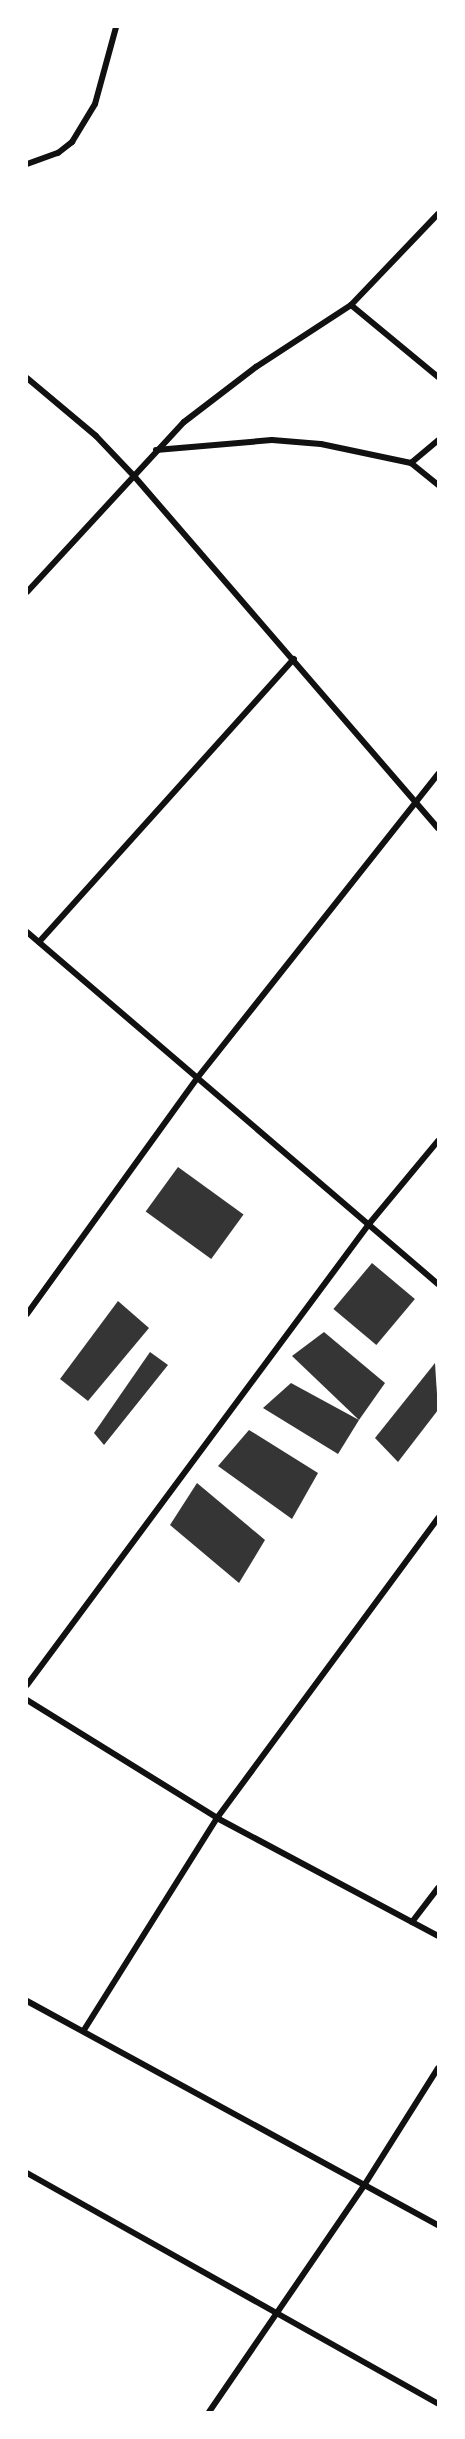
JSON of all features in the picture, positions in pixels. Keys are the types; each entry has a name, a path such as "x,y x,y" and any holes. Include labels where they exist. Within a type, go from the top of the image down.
{"street":[{"path":"27,164 58,153 72,142 95,104 116,27"},
{"path":"27,592 134,476 155,450 256,367 351,305 438,214"},
{"path":"351,305 438,377"},
{"path":"27,378 96,436 134,476 438,828"},
{"path":"155,450 272,440 321,444 411,463 438,485"},
{"path":"411,463 438,440"},
{"path":"39,942 294,659"},
{"path":"27,1314 198,1077 438,774"},
{"path":"28,935 198,1077 438,1284"},
{"path":"27,1684 369,1224 438,1141"},
{"path":"84,2030 217,1818 438,1518"},
{"path":"27,1700 217,1818 438,1936"},
{"path":"412,1922 438,1888"},
{"path":"27,2001 84,2030 438,2225"},
{"path":"209,2412 274,2311 365,2184 438,2068"},
{"path":"27,2173 438,2404"}],"building":[{"path":"178,1167 244,1215 211,1259 146,1211"},
{"path":"372,1263 415,1299 376,1345 333,1309"},
{"path":"118,1301 149,1328 88,1401 60,1379"},
{"path":"324,1332 385,1383 359,1420 292,1356"},
{"path":"150,1352 168,1365 104,1445 94,1433"},
{"path":"435,1363 438,1410 398,1462 375,1438"},
{"path":"291,1383 359,1420 338,1454 263,1408"},
{"path":"249,1430 318,1473 292,1519 218,1466"},
{"path":"197,1483 265,1540 239,1583 170,1525"}]}
